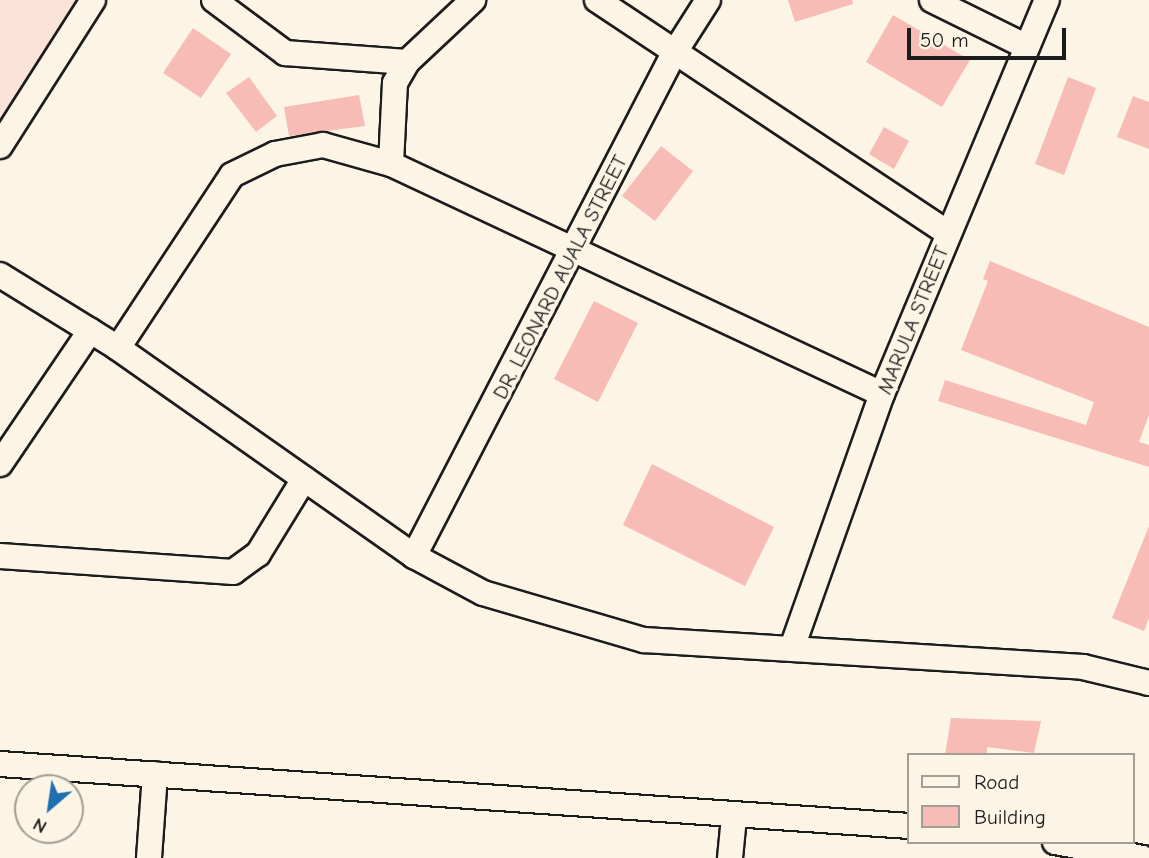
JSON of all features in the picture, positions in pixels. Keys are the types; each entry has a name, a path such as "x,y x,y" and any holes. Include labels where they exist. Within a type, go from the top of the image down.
{"street":[{"path":"0,146 93,0"},
{"path":"214,0 285,53 407,62"},
{"path":"391,164 395,83 407,62 473,0"},
{"path":"597,0 673,55 948,233"},
{"name":"DR. LEONARD AUALA STREET","path":"414,556 574,253 673,55 708,0"},
{"path":"932,0 1027,47"},
{"name":"MARULA STREET","path":"793,645 881,394 1047,0"},
{"path":"117,348 232,175 275,154 323,145 391,164 574,253 881,394"},
{"path":"0,275 117,348 414,556 483,593 644,640 793,645 1083,667 1149,683"},
{"path":"0,464 90,331"},
{"path":"0,556 233,572 258,554 304,479"},
{"path":"0,764 734,817 908,826"},
{"path":"149,858 155,774"},
{"path":"730,858 734,817"},
{"path":"1066,844 1143,858"}],"shaded area":[{"path":"0,0 90,0 0,145"}],"building":[{"path":"788,0 852,0 853,4 795,22"},
{"path":"893,15 970,60 942,107 866,62"},
{"path":"193,28 231,54 201,98 163,73"},
{"path":"249,77 277,116 256,132 226,93"},
{"path":"1068,77 1096,88 1064,175 1035,164"},
{"path":"359,95 365,126 289,136 284,107"},
{"path":"1133,96 1149,102 1149,149 1117,137"},
{"path":"884,127 909,141 894,169 869,154"},
{"path":"661,146 693,171 655,221 622,196"},
{"path":"990,261 1149,327 1149,415 1139,442 1149,445 1149,467 938,401 945,380 1086,425 1094,402 961,350 988,281 983,279"},
{"path":"594,301 638,323 598,402 554,379"},
{"path":"652,464 774,527 745,586 623,525"},
{"path":"1149,526 1149,618 1144,631 1112,618"},
{"path":"951,718 1041,721 1034,753 987,747 987,753 945,753"}]}
